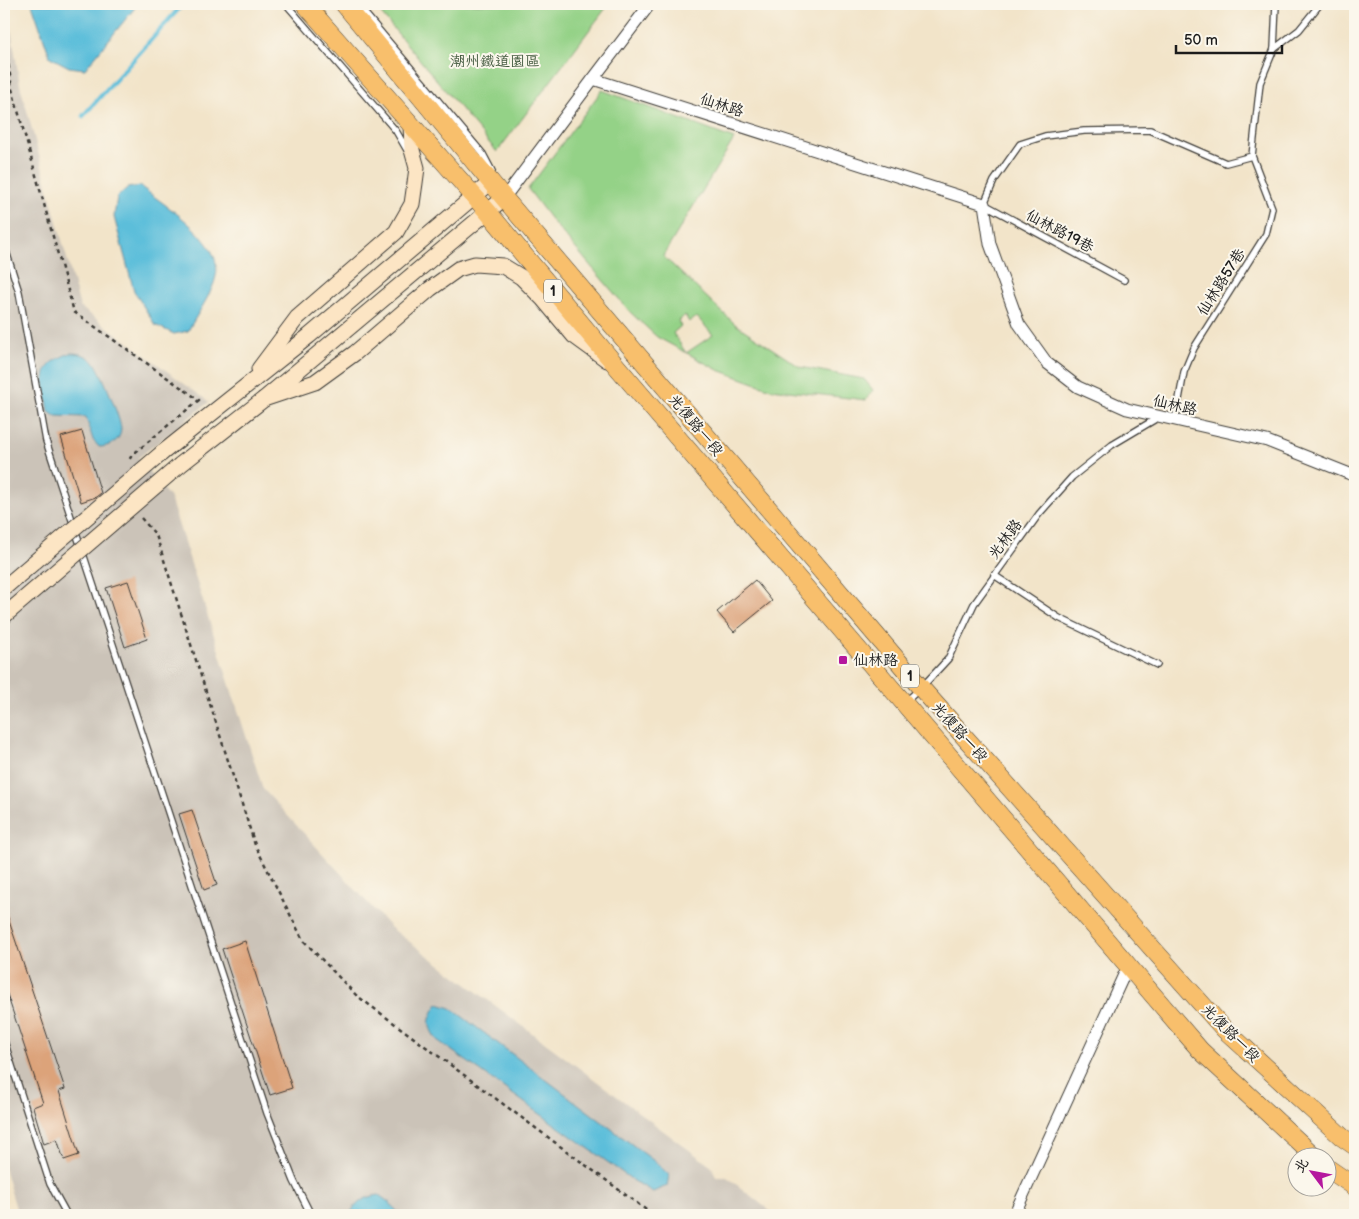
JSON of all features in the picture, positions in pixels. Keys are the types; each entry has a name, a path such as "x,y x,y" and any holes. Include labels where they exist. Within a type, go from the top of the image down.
{"main road":[{"path":"305,4 474,196"},
{"name":"光復路一段","path":"344,4 490,182 921,688 1224,1029 1342,1137 1355,1146"},
{"name":"1","path":"474,196 619,369"},
{"name":"光復路一段","path":"619,369 1200,1050 1303,1146"},
{"path":"1336,1173 1355,1187"}],"street":[{"path":"4,616 180,464 264,399 504,198 650,4"},
{"name":"仙林路","path":"593,79 984,204 990,244 1019,324 1047,363 1078,387 1127,408 1158,417 1267,440 1355,476"},
{"path":"247,386 297,318 396,232 412,204 417,168 412,150 411,124"},
{"path":"4,588 162,453 317,330 490,182"},
{"path":"264,399 315,382 355,352 430,289 458,269 475,264 503,266 520,277 574,336 619,369"},
{"path":"1014,1215 1128,966"}],"lane":[{"path":"286,4 396,131 417,168"},
{"path":"357,4 483,154 504,198"},
{"path":"984,204 994,181 1020,144 1045,136 1084,131 1150,130 1226,163 1252,156 1260,83 1274,49 1276,4"},
{"path":"1274,49 1299,30 1320,4"},
{"name":"仙林路57巷","path":"1174,421 1184,372 1194,348 1266,234 1272,208 1252,156"},
{"name":"仙林路19巷","path":"984,204 1124,280"},
{"path":"4,245 19,292 46,441 267,1113 294,1181 311,1215"},
{"name":"光林路","path":"904,703 948,659 974,604 1039,514 1072,477 1112,445 1158,417"},
{"path":"994,575 1059,618 1157,665"},
{"path":"4,1040 50,1184 67,1215"}],"path":[{"path":"4,33 12,89 74,312 199,400 132,455 125,468"},
{"path":"139,516 156,536 254,845 303,940 356,995 653,1215"}],"shaded area":[{"path":"4,4 7,4 20,85 80,307 209,402 138,458 170,498 263,789 391,928 712,1167 716,1177 727,1177 775,1215 18,1215 4,1168"}],"green space":[{"name":"潮州鐵道園區","path":"373,4 609,4 497,152"},
{"path":"602,90 734,139 663,256 735,324 800,367 864,379 873,390 866,400 771,389 718,370 686,353 657,337 631,313 553,222 528,189","holes":["685,315 689,322 697,317 713,335 686,353 673,333 681,326 678,322"]}],"water":[{"path":"32,4 138,4 85,69 69,67 50,57"},
{"path":"140,186 177,214 202,237 211,250 216,263 214,282 188,331 174,334 155,325 134,291 114,217 117,197 127,188"},
{"path":"70,353 77,353 90,358 98,367 106,385 121,429 117,440 107,446 99,447 93,440 86,417 55,416 49,412 44,376 51,364"},
{"path":"438,1004 451,1008 654,1161 669,1175 667,1186 653,1192 634,1181 437,1040 431,1031 430,1018"},
{"path":"379,1195 390,1203 400,1215 349,1215 361,1201"}],"building":[{"path":"82,431 101,493 96,497 81,502 61,437"},
{"path":"755,580 772,601 734,632 717,612"},
{"path":"128,581 147,639 125,647 106,588"},
{"path":"192,810 217,885 204,890 179,814"},
{"path":"4,912 6,912 65,1089 59,1091 79,1155 64,1160 57,1139 44,1144 33,1107 43,1103 4,985"},
{"path":"245,941 292,1088 270,1095 222,949"}],"waterway":[{"path":"83,116 183,4"}],"place":[{"name":"仙林路","path":"843,660"}]}
